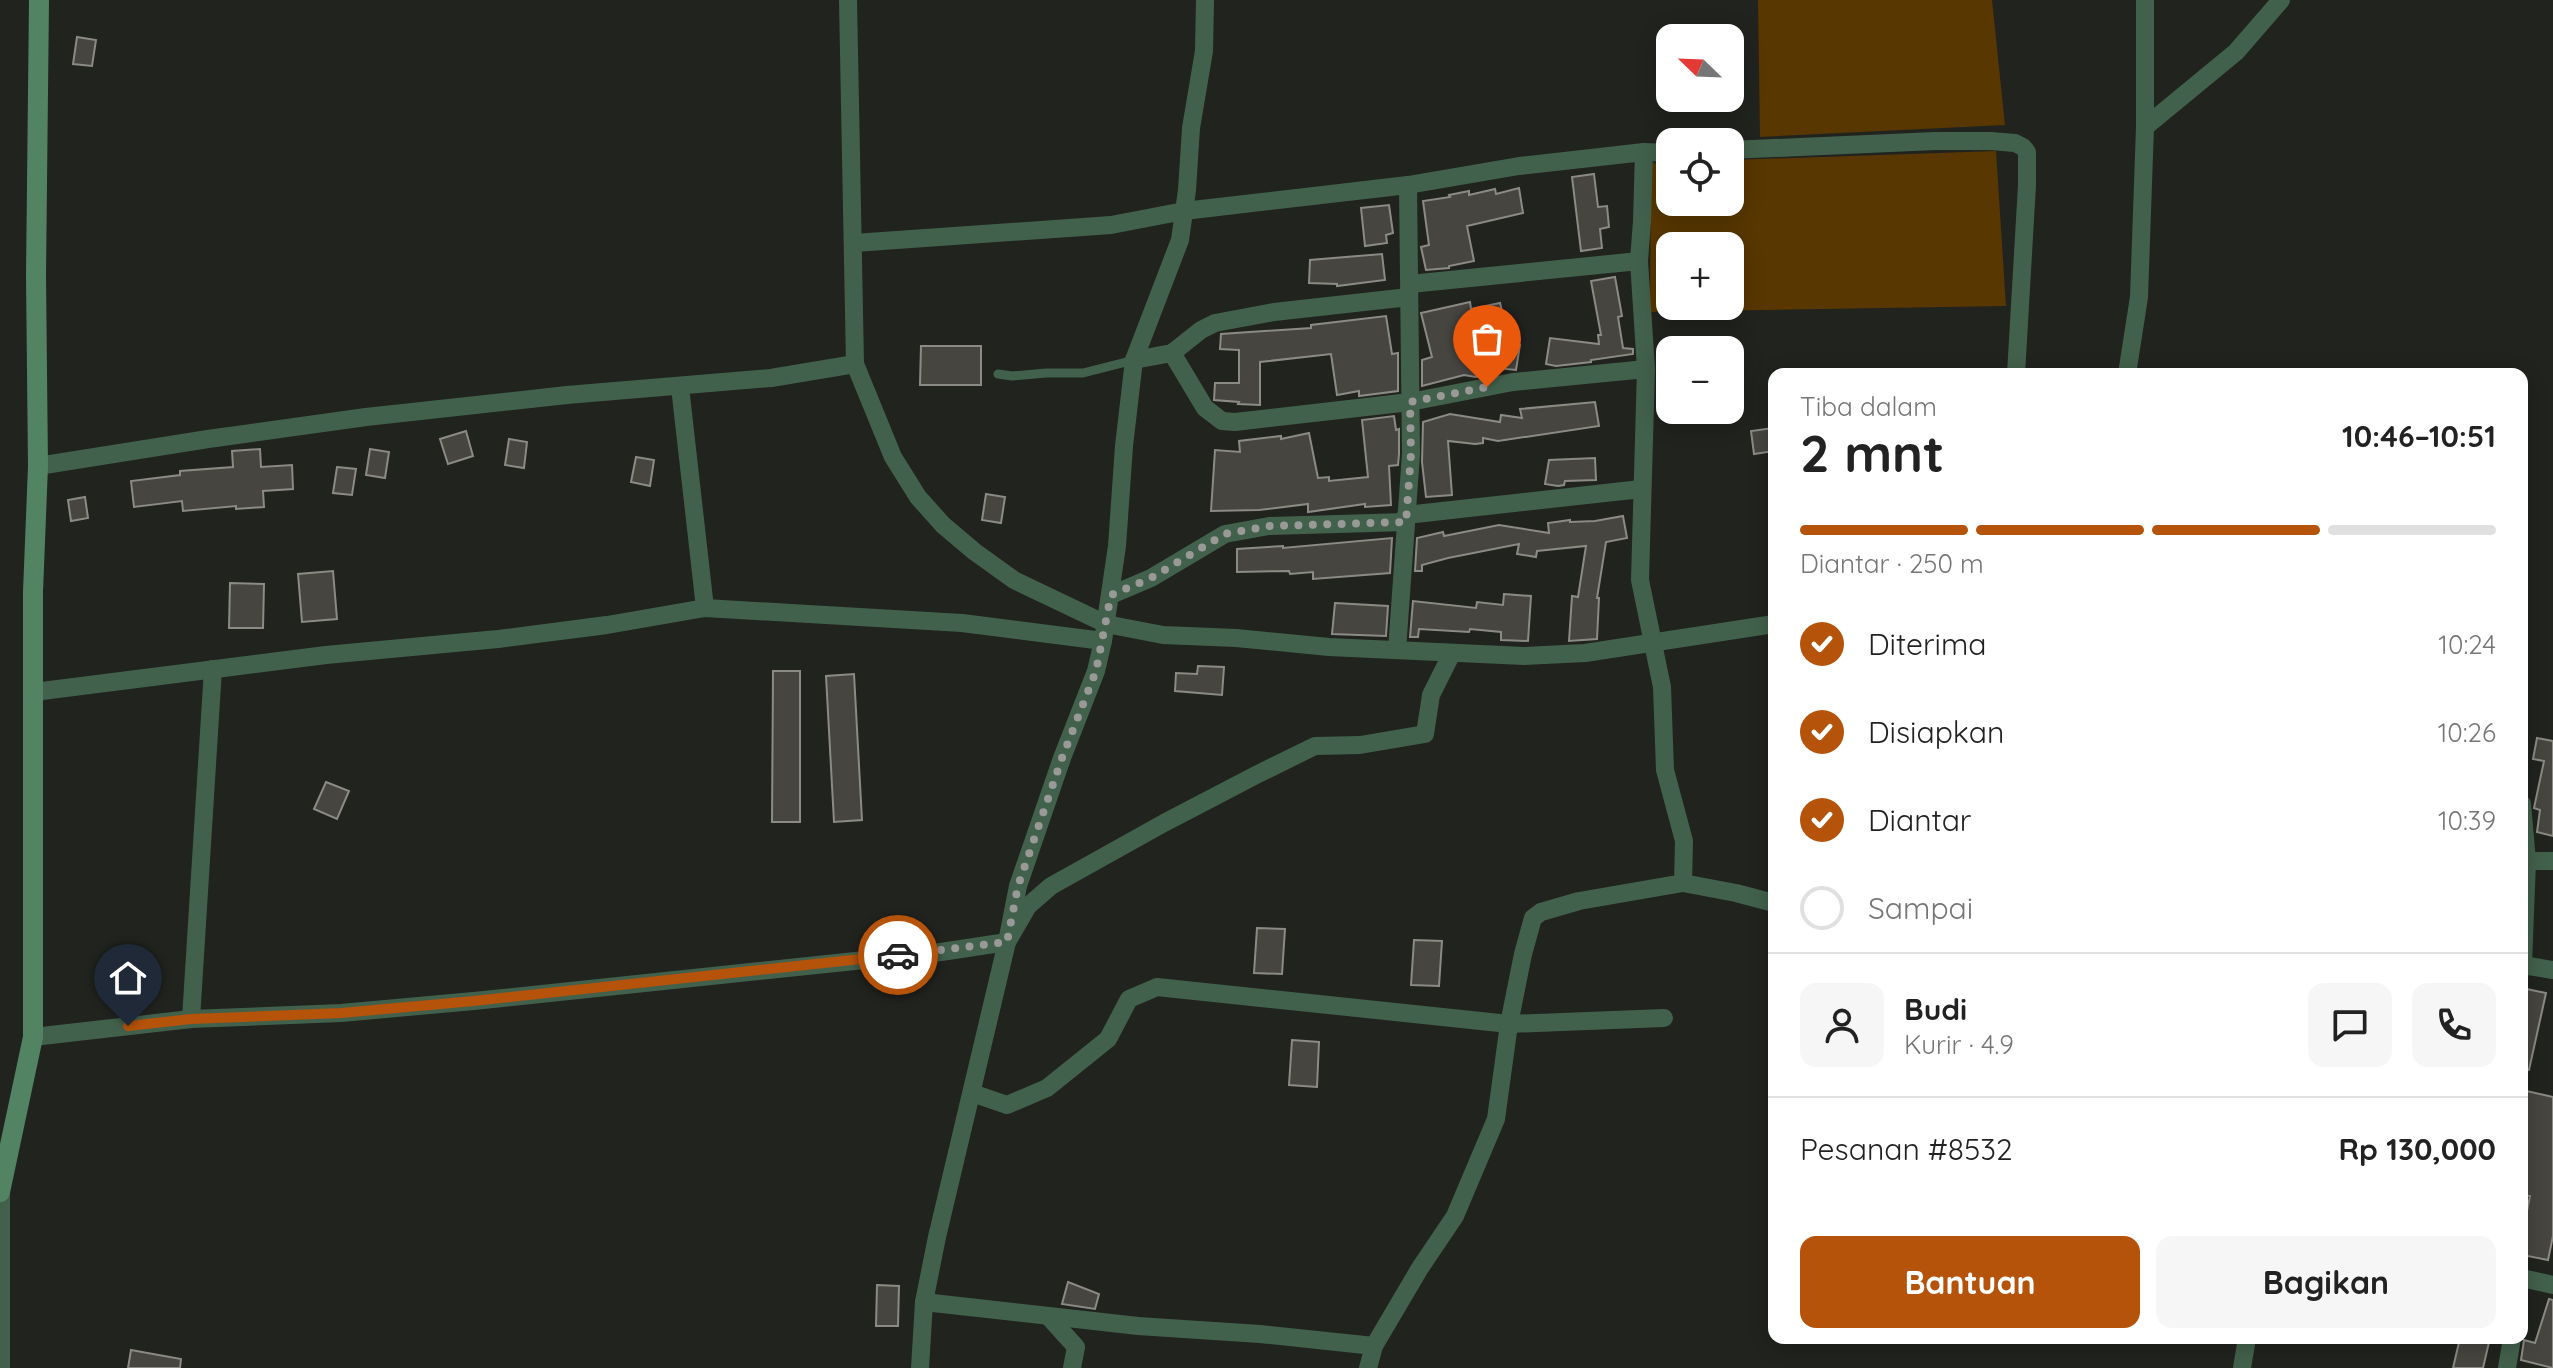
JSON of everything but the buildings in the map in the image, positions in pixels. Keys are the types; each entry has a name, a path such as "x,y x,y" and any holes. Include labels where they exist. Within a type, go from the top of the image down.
{"street":[{"path":"1,1368 0,1192 33,1037 33,592 38,466 36,276 39,0"},
{"path":"848,0 855,364 893,457 918,497 943,525 1014,580 1104,632"},
{"path":"920,1368 924,1302 937,1237 1018,886 1096,671 1111,595 1134,360 1176,251 1184,211 1191,128 1204,51 1205,0"},
{"path":"2128,368 2139,297 2145,127 2145,0"},
{"path":"2145,127 2236,52 2281,0"},
{"path":"1744,149 1935,141 1991,141 2015,143 2023,147 2027,152 2027,185 2016,368"},
{"path":"1644,152 1639,261 1646,369 1640,580 1662,687 1665,770 1684,841 1683,883"},
{"path":"854,243 1111,225 1184,211 1408,185 1519,166 1656,152"},
{"path":"1397,650 1411,454 1408,185"},
{"path":"1134,360 1172,353 1215,323 1409,291 1639,261"},
{"path":"1172,353 1195,395 1205,408 1222,421 1296,416 1410,402 1513,382 1646,369"},
{"path":"38,466 366,417 598,392 771,378 855,364"},
{"path":"680,387 705,608"},
{"path":"1111,595 1151,578 1225,534 1269,526 1406,518 1641,489"},
{"path":"34,692 326,655 498,639 705,608 1236,638 1329,647 1524,656 1585,653 1768,625"},
{"path":"1007,942 1028,906 1051,886 1258,774 1315,746 1360,745 1425,734 1431,695 1452,653"},
{"path":"191,1019 213,669"},
{"path":"2528,861 2553,861"},
{"path":"1368,1368 1374,1346 1455,1216 1496,1119 1509,1024 1528,932 1536,915 1579,901 1683,883 1768,901"},
{"path":"33,1037 191,1019 341,1013 474,1001 941,952 1007,942"},
{"path":"2528,965 2553,970"},
{"path":"972,1093 1007,1105 1047,1088 1108,1039 1129,999 1157,987 1509,1024 1664,1018"},
{"path":"2528,1280 2553,1285"},
{"path":"924,1302 1138,1326 1374,1346"},
{"path":"1048,1316 1076,1347 1072,1368"},
{"path":"2242,1368 2246,1344"},
{"path":"2507,1368 2511,1344"}],"lane":[{"path":"998,374 1083,373 1134,360"}],"shaded area":[{"path":"1758,0 1992,0 2005,125 1760,137"},
{"path":"1996,151 2006,306 1744,310 1744,232 1656,232 1656,312 1650,312 1651,163 1656,163 1656,216 1744,216 1744,160"}],"way so far":[{"path":"898,955 1007,942 1018,886 1096,671 1111,595 1151,578 1225,534 1269,526 1406,522 1411,454 1410,402 1487,387"}],"route":[{"path":"128,1026 191,1019 341,1013 474,1001 898,955"}]}
